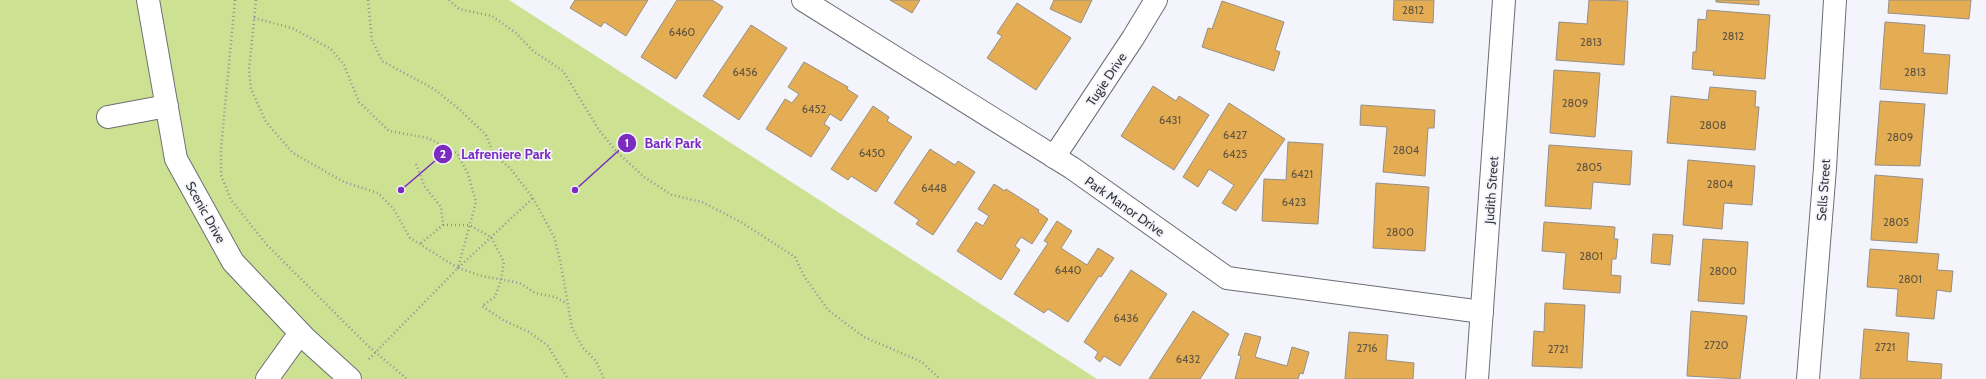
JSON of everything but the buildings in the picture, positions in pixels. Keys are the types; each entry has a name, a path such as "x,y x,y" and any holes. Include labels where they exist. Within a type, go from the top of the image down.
{"street":[{"name":"Scenic Drive","path":"148,0 176,159 233,262 300,333 350,379"},
{"name":"Park Manor Drive","path":"803,0 1054,157 1227,278 1482,312"},
{"name":"Tugie Drive","path":"1054,157 1133,38 1156,0"},
{"name":"Judith Street","path":"1477,379 1504,0"},
{"name":"Sells Street","path":"1808,379 1825,168 1835,0"},
{"path":"108,117 167,106"},
{"path":"267,379 300,333"}],"path":[{"path":"235,0 221,149 221,175 231,200 267,245 376,352 407,379"},
{"path":"256,0 248,70 251,89 266,122 294,153 344,182 378,193 393,208 410,238 458,268 501,280 520,283 535,293 556,297 567,304"},
{"path":"368,0 372,40 382,61 434,89 460,110 486,135 494,155 510,168 533,198 554,237 560,260 572,328 582,348 596,361 604,379"},
{"path":"449,0 459,10 492,16 516,33 533,51 563,71 599,130 615,150 644,177 672,195 702,202 741,222 795,257 804,276 828,310 864,338 922,362 940,379"},
{"path":"254,18 292,28 331,49 344,65 359,102 389,131 428,138 457,153 468,174 476,202 458,268"},
{"path":"416,164 425,186 441,207 443,225"},
{"path":"350,379 458,268 533,198"},
{"path":"420,244 443,225 469,225 491,237 504,262 501,280 495,297 482,306 502,320 529,332 548,346 568,379"}],"green space":[{"path":"0,0 509,0 1097,379 0,379"}],"place":[{"name":"Lafreniere Park","path":"401,190"},
{"name":"Bark Park","path":"575,190"}]}
